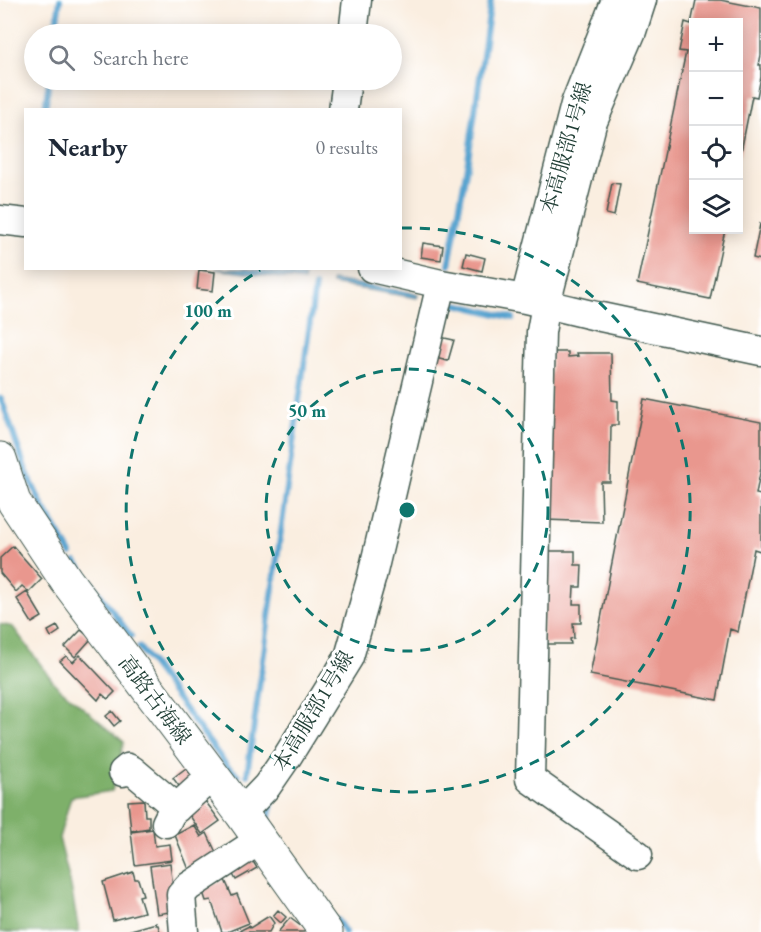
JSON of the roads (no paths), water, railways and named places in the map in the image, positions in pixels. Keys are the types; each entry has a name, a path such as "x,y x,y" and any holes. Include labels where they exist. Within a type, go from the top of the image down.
{"main road":[{"name":"高路古海線","path":"0,459 7,493 66,579 241,813 326,932"}],"street":[{"path":"354,24 357,0"},
{"name":"本高服部1号線","path":"535,301 574,104 616,0"},
{"path":"638,855 530,779 541,332 535,301 592,124 632,31 642,0"},
{"path":"343,108 346,90"},
{"path":"0,220 24,223"},
{"path":"381,270 441,284 535,301 761,351"},
{"name":"本高服部1号線","path":"241,813 267,786 288,757 349,657 372,576 441,284"},
{"path":"123,772 128,768 132,770 172,815 212,776"},
{"path":"184,932 181,896 188,887 260,840"}],"water":[{"path":"222,270 253,270 304,277 304,281"},
{"path":"332,280 418,295 417,298 332,284"}],"waterway":[{"path":"56,24 60,0"},
{"path":"449,265 468,160 491,0"},
{"path":"45,108 48,90"},
{"path":"247,775 315,286"},
{"path":"445,310 456,304 513,318"},
{"path":"1,398 25,468 40,501 71,554"},
{"path":"76,562 131,636"},
{"path":"139,647 227,766 238,775"},
{"path":"267,829 276,794"},
{"path":"337,920 345,932"}]}
